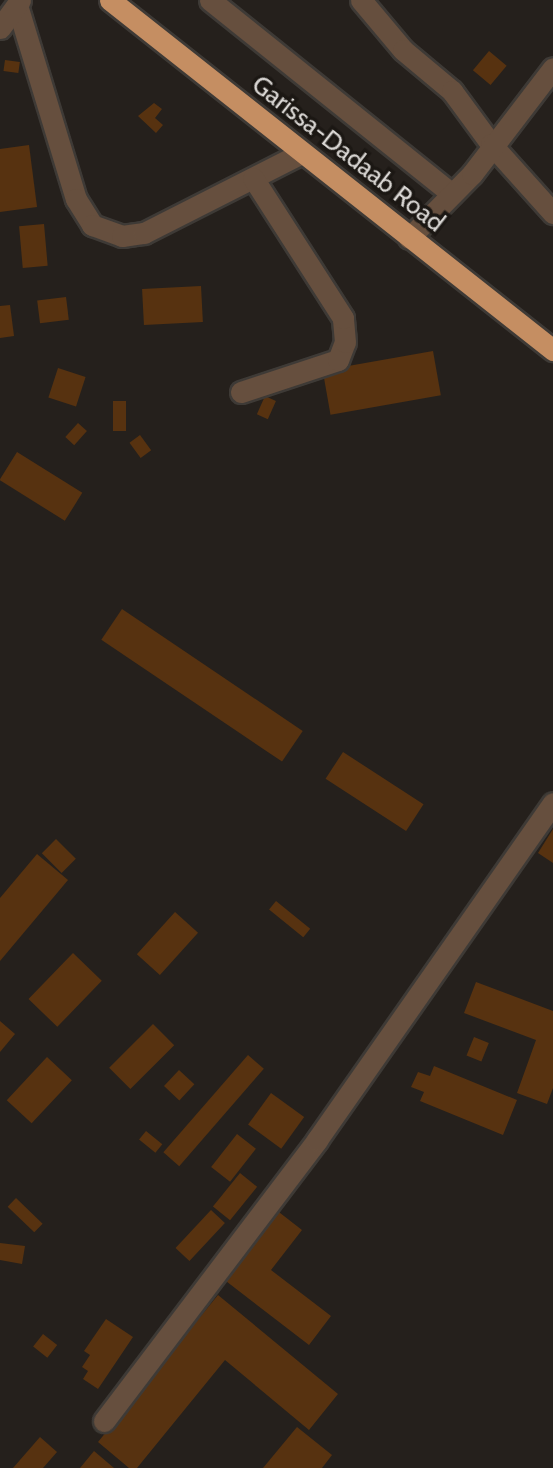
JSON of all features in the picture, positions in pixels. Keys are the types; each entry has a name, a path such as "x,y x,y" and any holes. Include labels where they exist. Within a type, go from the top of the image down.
{"highway":[{"name":"Garissa-Dadaab Road","path":"110,0 553,350"}],"street":[{"path":"210,0 452,194"},
{"path":"361,0 403,50 452,91 491,144 553,213"},
{"path":"18,3 76,199 92,225 122,236 145,233 302,153"},
{"path":"0,28 18,3"},
{"path":"409,238 452,194 553,68"},
{"path":"241,392 338,360 345,342 344,318 254,178"},
{"path":"104,1421 317,1140 553,803"}],"building":[{"path":"489,51 507,66 491,85 473,70"},
{"path":"5,60 20,62 18,73 3,71"},
{"path":"154,103 162,109 155,118 163,125 156,133 138,116"},
{"path":"29,145 37,207 0,212 0,149"},
{"path":"44,224 48,266 23,268 19,226"},
{"path":"201,286 203,322 144,325 142,289"},
{"path":"66,297 69,320 40,323 37,301"},
{"path":"10,305 14,336 0,338 0,306"},
{"path":"433,351 441,395 331,415 323,370"},
{"path":"58,368 86,377 76,406 48,397"},
{"path":"265,396 276,401 268,419 257,414"},
{"path":"113,401 126,401 126,431 113,431"},
{"path":"78,423 87,431 74,445 65,437"},
{"path":"140,435 151,450 141,458 129,443"},
{"path":"17,452 82,493 65,521 0,480"},
{"path":"122,609 303,731 282,762 101,640"},
{"path":"343,752 424,804 406,831 326,779"},
{"path":"553,829 553,863 538,853"},
{"path":"56,839 76,859 62,873 42,853"},
{"path":"37,854 68,880 0,961 0,898"},
{"path":"276,901 310,929 303,937 269,910"},
{"path":"175,912 198,933 160,975 137,954"},
{"path":"73,953 102,981 57,1027 29,999"},
{"path":"476,982 553,1011 553,1088 547,1104 517,1093 536,1040 464,1013"},
{"path":"0,1021 15,1034 0,1052"},
{"path":"153,1024 174,1045 130,1089 109,1068"},
{"path":"474,1037 489,1043 481,1062 467,1056"},
{"path":"248,1055 264,1069 179,1166 163,1152"},
{"path":"47,1057 72,1080 32,1123 7,1100"},
{"path":"434,1066 517,1100 503,1135 420,1101 424,1092 411,1087 418,1072 430,1076"},
{"path":"179,1070 194,1084 179,1100 164,1086"},
{"path":"271,1093 304,1117 281,1149 248,1125"},
{"path":"146,1131 162,1144 155,1153 139,1140"},
{"path":"237,1134 256,1149 230,1182 211,1167"},
{"path":"240,1173 257,1187 230,1220 213,1206"},
{"path":"16,1198 43,1224 34,1232 8,1207"},
{"path":"275,1209 302,1230 271,1270 331,1316 309,1345 222,1278"},
{"path":"211,1210 225,1223 189,1261 176,1248"},
{"path":"0,1243 25,1246 22,1264 0,1260"},
{"path":"218,1295 338,1394 309,1430 225,1360 137,1468 129,1468 98,1442"},
{"path":"106,1319 133,1337 98,1389 83,1379 88,1371 82,1367 90,1355 84,1351"},
{"path":"43,1334 57,1345 47,1358 33,1347"},
{"path":"297,1427 332,1455 322,1468 263,1468"},
{"path":"40,1437 57,1452 43,1468 13,1468"},
{"path":"94,1451 114,1468 80,1468"}]}
